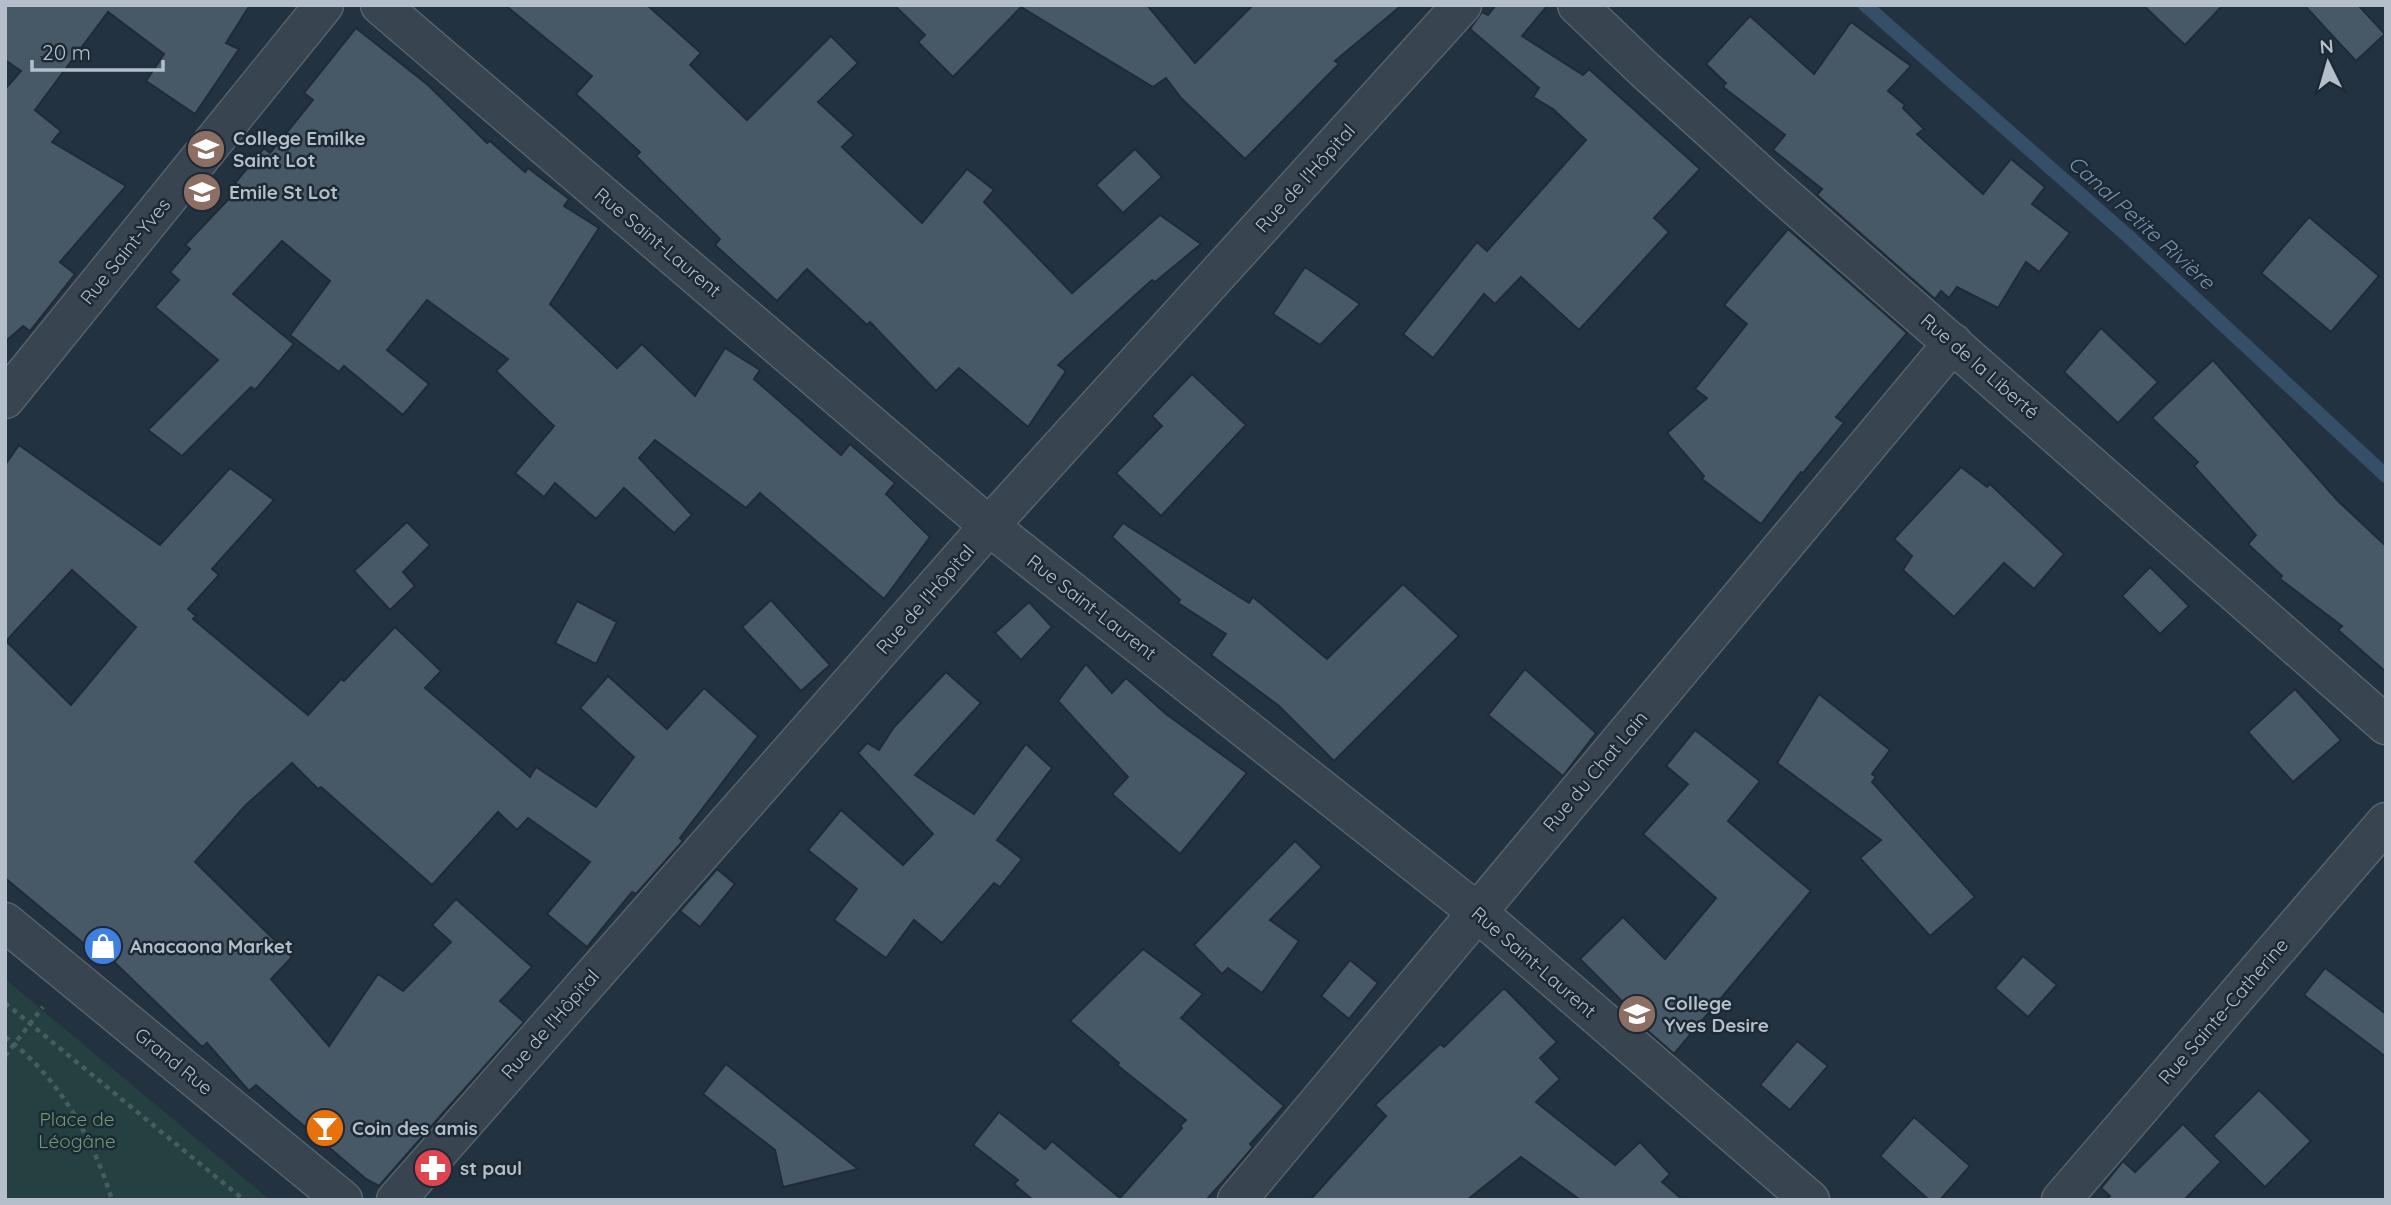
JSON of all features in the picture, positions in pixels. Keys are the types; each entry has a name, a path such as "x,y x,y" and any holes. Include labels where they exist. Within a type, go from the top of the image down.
{"street":[{"name":"Rue Saint-Yves","path":"5,399 324,5"},
{"name":"Rue Saint-Laurent","path":"380,5 989,526 1477,912 1810,1200"},
{"name":"Rue de l'Hôpital","path":"396,1200 989,526 1462,5"},
{"name":"Rue de la Liberté","path":"1577,5 1753,168 2386,725"},
{"name":"Rue du Chat Lain","path":"1237,1200 1953,342"},
{"name":"Rue Sainte-Catherine","path":"2061,1200 2386,822"},
{"name":"Grand Rue","path":"5,922 343,1200"}],"path":[{"path":"5,1056 69,974"},
{"path":"5,1003 244,1200"},
{"path":"5,1037 50,1080 79,1122 102,1167 112,1200"}],"green space":[{"name":"Place de Léogâne","path":"5,979 270,1200 5,1200"}],"building":[{"path":"5,5 250,5 226,43 239,49 195,114 146,81 164,54 108,12 35,110 61,131 52,142 126,186 60,262 75,274 30,331 23,326 5,342 5,85 7,87 21,71 5,60"},
{"path":"505,5 647,5 701,53 690,65 747,120 831,36 858,63 818,102 854,135 842,147 922,223 967,169 994,190 984,202 1072,293 1160,215 1201,244 1155,282 1152,280 1058,365 1066,371 1028,427 959,368 936,391 870,322 867,325 807,269 777,301 715,245 720,239 636,156 640,152 576,94 592,76"},
{"path":"894,5 1147,5 1195,63 1253,5 1402,5 1335,61 1339,64 1245,159 1181,98 1166,78 1153,87 1021,7 953,77 918,42 925,35"},
{"path":"1496,5 1548,5 1522,36 1583,75 1589,69 1700,169 1654,218 1669,232 1579,330 1521,277 1495,304 1484,294 1433,358 1403,334 1477,242 1487,251 1586,140 1553,109 1533,97 1539,88 1470,29 1482,12 1488,15"},
{"path":"2143,5 2223,5 2185,45"},
{"path":"2304,5 2358,5 2385,34 2356,61"},
{"path":"1750,16 1814,74 1851,22 1911,66 1888,91 1905,105 1903,108 1924,129 1917,134 1983,194 2011,159 2045,187 2032,204 2070,233 2039,272 2026,262 1998,308 1957,287 1949,298 1941,291 1935,299 1817,195 1822,189 1773,150 1785,135 1723,87 1726,83 1706,64"},
{"path":"356,28 428,85 487,143 490,141 525,172 528,168 569,199 564,206 599,228 550,304 617,368 642,344 695,396 725,348 760,370 754,379 841,455 850,444 895,483 886,494 930,537 884,599 760,493 746,508 655,440 639,458 692,515 674,533 624,488 596,519 555,483 544,497 515,473 554,426 496,371 508,359 427,300 387,350 429,384 403,415 344,366 339,372 290,335 330,281 282,241 233,294 294,344 255,390 251,387 182,456 148,430 218,360 155,307 179,280 170,272 190,249 185,245 240,187 235,183 264,148 270,153 313,100 304,93"},
{"path":"1135,149 1162,177 1123,213 1096,185"},
{"path":"2309,217 2379,276 2331,332 2261,273"},
{"path":"1788,229 1907,333 1836,417 1844,423 1803,473 1801,472 1761,524 1702,479 1704,476 1667,433 1707,398 1695,389 1747,324 1724,305"},
{"path":"1305,267 1360,304 1320,345 1273,314"},
{"path":"2101,328 2158,382 2118,423 2064,372"},
{"path":"2213,360 2338,501 2386,546 2386,672 2338,630 2342,626 2280,579 2282,576 2248,544 2256,535 2194,466 2198,462 2152,418"},
{"path":"1192,374 1246,425 1161,516 1116,473 1162,426 1152,416"},
{"path":"19,445 160,545 230,468 274,500 212,569 219,575 188,609 196,616 193,619 308,715 395,627 441,671 425,688 530,777 536,767 596,807 634,757 580,708 608,676 667,729 704,688 758,736 680,838 683,841 636,894 632,892 587,947 547,914 590,862 528,818 517,830 498,812 432,885 321,787 318,789 292,763 245,806 195,862 292,957 271,979 329,1046 378,974 403,991 451,942 432,925 456,899 532,967 500,1001 524,1022 428,1130 426,1129 379,1186 366,1179 256,1085 249,1091 207,1043 202,1047 110,958 106,962 5,878 5,465","holes":["72,570 136,627 71,705 6,641"]},
{"path":"1961,467 1987,487 1990,484 2064,554 2034,589 2004,563 1954,617 1903,570 1912,556 1894,539"},
{"path":"407,522 430,545 403,572 415,586 390,610 354,571"},
{"path":"1123,523 1249,603 1253,597 1327,659 1403,584 1459,636 1334,761 1279,706 1211,655 1226,634 1178,603 1180,600 1112,537"},
{"path":"2150,567 2189,606 2160,634 2122,596"},
{"path":"771,600 830,665 801,691 742,627"},
{"path":"577,601 617,622 596,664 555,643"},
{"path":"1029,602 1052,627 1021,660 995,633"},
{"path":"1086,664 1112,693 1126,678 1166,714 1247,773 1180,854 1112,794 1128,777 1058,701"},
{"path":"1525,669 1596,733 1563,776 1488,715"},
{"path":"946,672 981,703 915,775 974,814 1026,744 1052,768 997,840 1022,859 1000,887 994,883 942,943 914,920 886,958 834,920 857,889 808,850 841,810 903,865 933,834 858,753 867,743 879,750 894,727"},
{"path":"2295,689 2341,740 2293,782 2248,732"},
{"path":"1819,694 1890,750 1872,774 1876,777 1872,782 1975,897 1930,936 1860,858 1881,840 1777,763"},
{"path":"1695,730 1760,781 1728,821 1811,891 1674,1054 1623,1009 1626,1005 1580,959 1623,917 1665,959 1716,898 1643,834 1688,784 1666,766"},
{"path":"1295,841 1322,867 1270,920 1299,941 1262,993 1228,968 1222,974 1194,945"},
{"path":"717,869 735,884 700,927 680,911"},
{"path":"1143,949 1203,994 1181,1018 1284,1106 1250,1144 1253,1147 1206,1200 1033,1200 1014,1184 1018,1180 973,1145 999,1112 1045,1149 1052,1141 1120,1198 1182,1128 1180,1126 1186,1120 1117,1065 1119,1063 1070,1021"},
{"path":"2023,956 2057,985 2028,1017 1995,988"},
{"path":"1350,960 1378,983 1349,1019 1321,996"},
{"path":"2325,968 2386,1014 2386,1057 2304,995"},
{"path":"1504,988 1557,1042 1540,1058 1560,1079 1536,1102 1615,1165 1640,1142 1670,1174 1662,1182 1683,1200 1577,1200 1579,1199 1521,1157 1467,1200 1310,1200 1386,1116 1375,1105 1440,1044 1444,1047"},
{"path":"1797,1041 1828,1066 1790,1110 1760,1085"},
{"path":"726,1064 858,1169 783,1187 775,1150 703,1094"},
{"path":"2259,1090 2311,1141 2265,1187 2213,1136"},
{"path":"1914,1117 1970,1166 1940,1200 1929,1200 1880,1156"},
{"path":"2183,1124 2221,1162 2184,1200 2106,1200 2110,1196 2101,1188 2123,1161 2135,1172"}],"waterway":[{"name":"Canal Petite Rivière","path":"1865,5 2129,237 2386,476"}],"place":[{"name":"College Emilke Saint Lot","path":"206,149"},
{"name":"Emile St Lot","path":"202,192"},
{"name":"Anacaona Market","path":"103,946"},
{"name":"College Yves Desire","path":"1637,1014"},
{"name":"Coin des amis","path":"325,1128"},
{"name":"st paul","path":"433,1168"}]}
